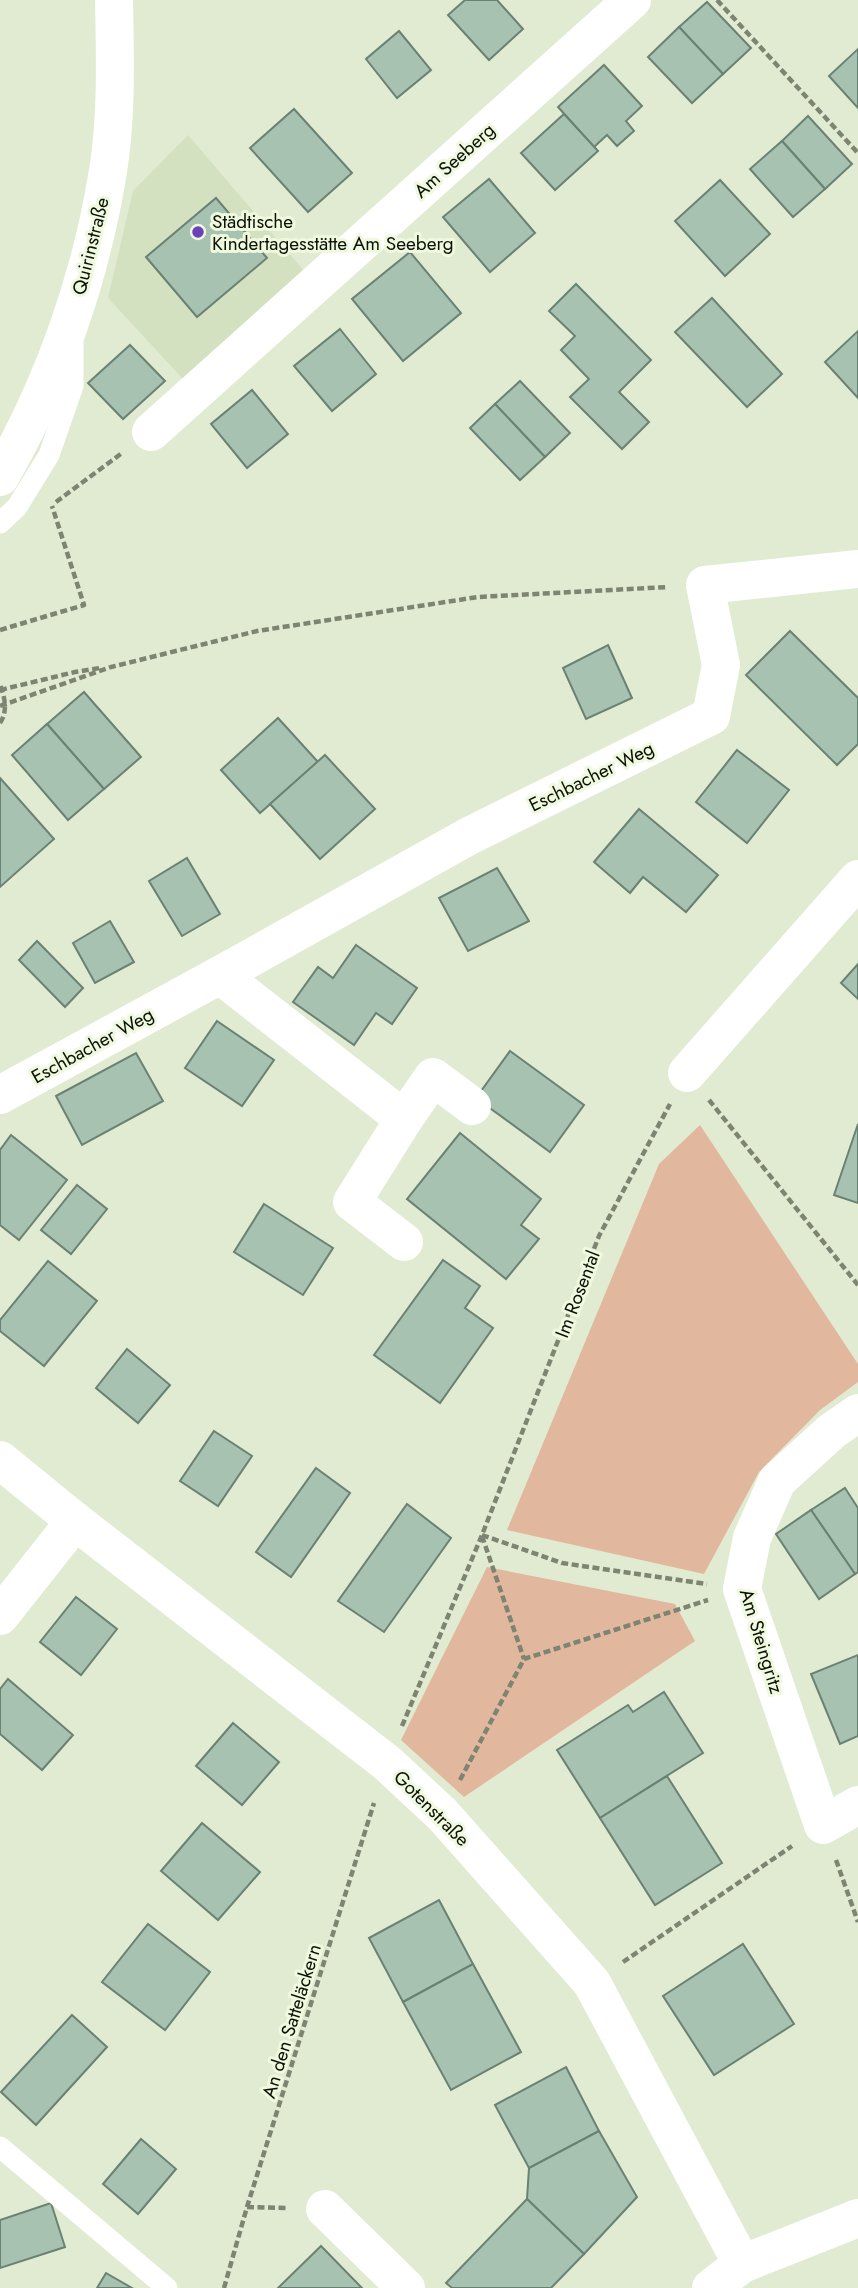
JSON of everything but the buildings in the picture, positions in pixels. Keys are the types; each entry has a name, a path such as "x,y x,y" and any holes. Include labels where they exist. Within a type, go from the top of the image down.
{"street":[{"name":"Quirinstraße","path":"9,492 18,446 42,394 88,265 108,170 116,84 114,0"},
{"name":"Am Seeberg","path":"151,432 632,0"},
{"path":"705,585 858,569"},
{"name":"Eschbacher Weg","path":"15,1080 220,975 469,836 710,716 721,665 705,585"},
{"path":"687,1073 858,879"},
{"path":"220,975 404,1119"},
{"path":"404,1241 352,1202 433,1077 472,1106"},
{"name":"Am Steingritz","path":"823,1825 742,1589 752,1538 777,1481 831,1431 858,1413"},
{"name":"Gotenstraße","path":"0,1460 387,1763 442,1814 592,1983 742,2264"},
{"path":"0,1616 75,1521"},
{"path":"823,1825 858,1805"},
{"path":"325,2209 406,2288"},
{"path":"711,2288 742,2264 858,2218"}],"lane":[{"path":"0,523 9,492"},
{"path":"0,2147 167,2288"}],"path":[{"path":"717,0 858,153"},
{"path":"52,505 151,432"},
{"path":"9,492 52,505"},
{"path":"0,630 84,605 52,505"},
{"path":"3,705 111,667 257,631 478,597 705,585"},
{"path":"0,723 3,720 1,688 75,671 111,667"},
{"path":"687,1073 858,1285"},
{"name":"Im Rosental","path":"387,1763 482,1535 599,1236 687,1073"},
{"path":"482,1535 562,1563 742,1589"},
{"path":"482,1535 524,1658"},
{"path":"442,1814 524,1658 742,1589"},
{"name":"An den Satteläckern","path":"224,2288 387,1763"},
{"path":"592,1983 823,1825 858,1922"}],"shaded area":[{"name":"Städtische Kindertagesstätte Am Seeberg","path":"188,135 306,273 183,379 108,298 133,191"},
{"path":"700,1125 858,1364 858,1382 820,1410 759,1472 704,1574 507,1530 659,1164"},
{"path":"487,1567 675,1604 695,1641 464,1797 401,1740"}],"place":[{"name":"Städtische Kindertagesstätte Am Seeberg","path":"198,232"}]}
